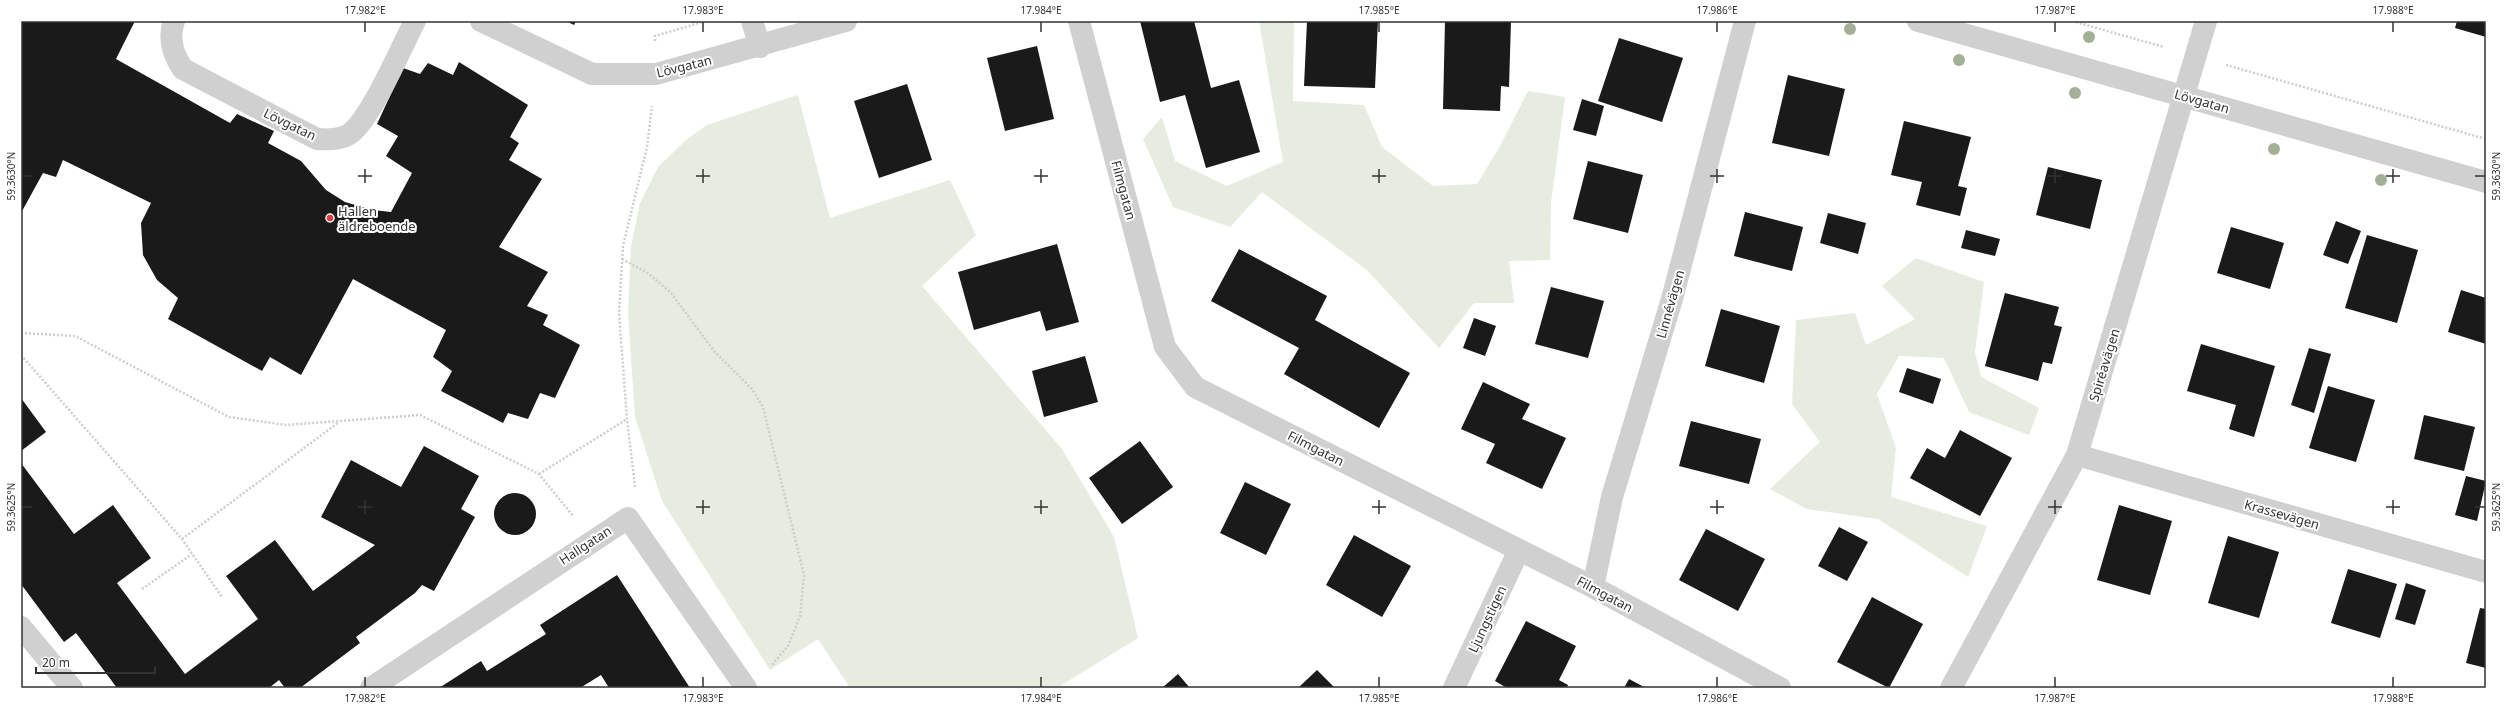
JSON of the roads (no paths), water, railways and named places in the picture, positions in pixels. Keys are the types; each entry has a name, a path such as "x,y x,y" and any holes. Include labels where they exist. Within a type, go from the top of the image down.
{"street":[{"name":"Lövgatan","path":"174,21 172,43 175,58 183,69 317,139 334,140 352,132 370,108 415,21"},
{"name":"Lövgatan","path":"481,21 592,74 656,74 846,21"},
{"path":"752,21 760,46"},
{"name":"Filmgatan","path":"1079,21 1166,347 1195,387 1593,587 1780,688"},
{"name":"Linnévägen","path":"1593,587 1612,497 1672,299 1745,21"},
{"name":"Lövgatan","path":"1918,21 2486,182"},
{"name":"Spiréavägen","path":"1951,688 2077,455 2185,96 2206,21"},
{"name":"Krassevägen","path":"2077,455 2486,572"},
{"name":"Hallgatan","path":"371,688 628,518 746,688"},
{"name":"Ljungstigen","path":"1454,688 1519,550"},
{"path":"21,627 72,688"}],"place":[{"name":"Hallen äldreboende","path":"330,218"}]}
